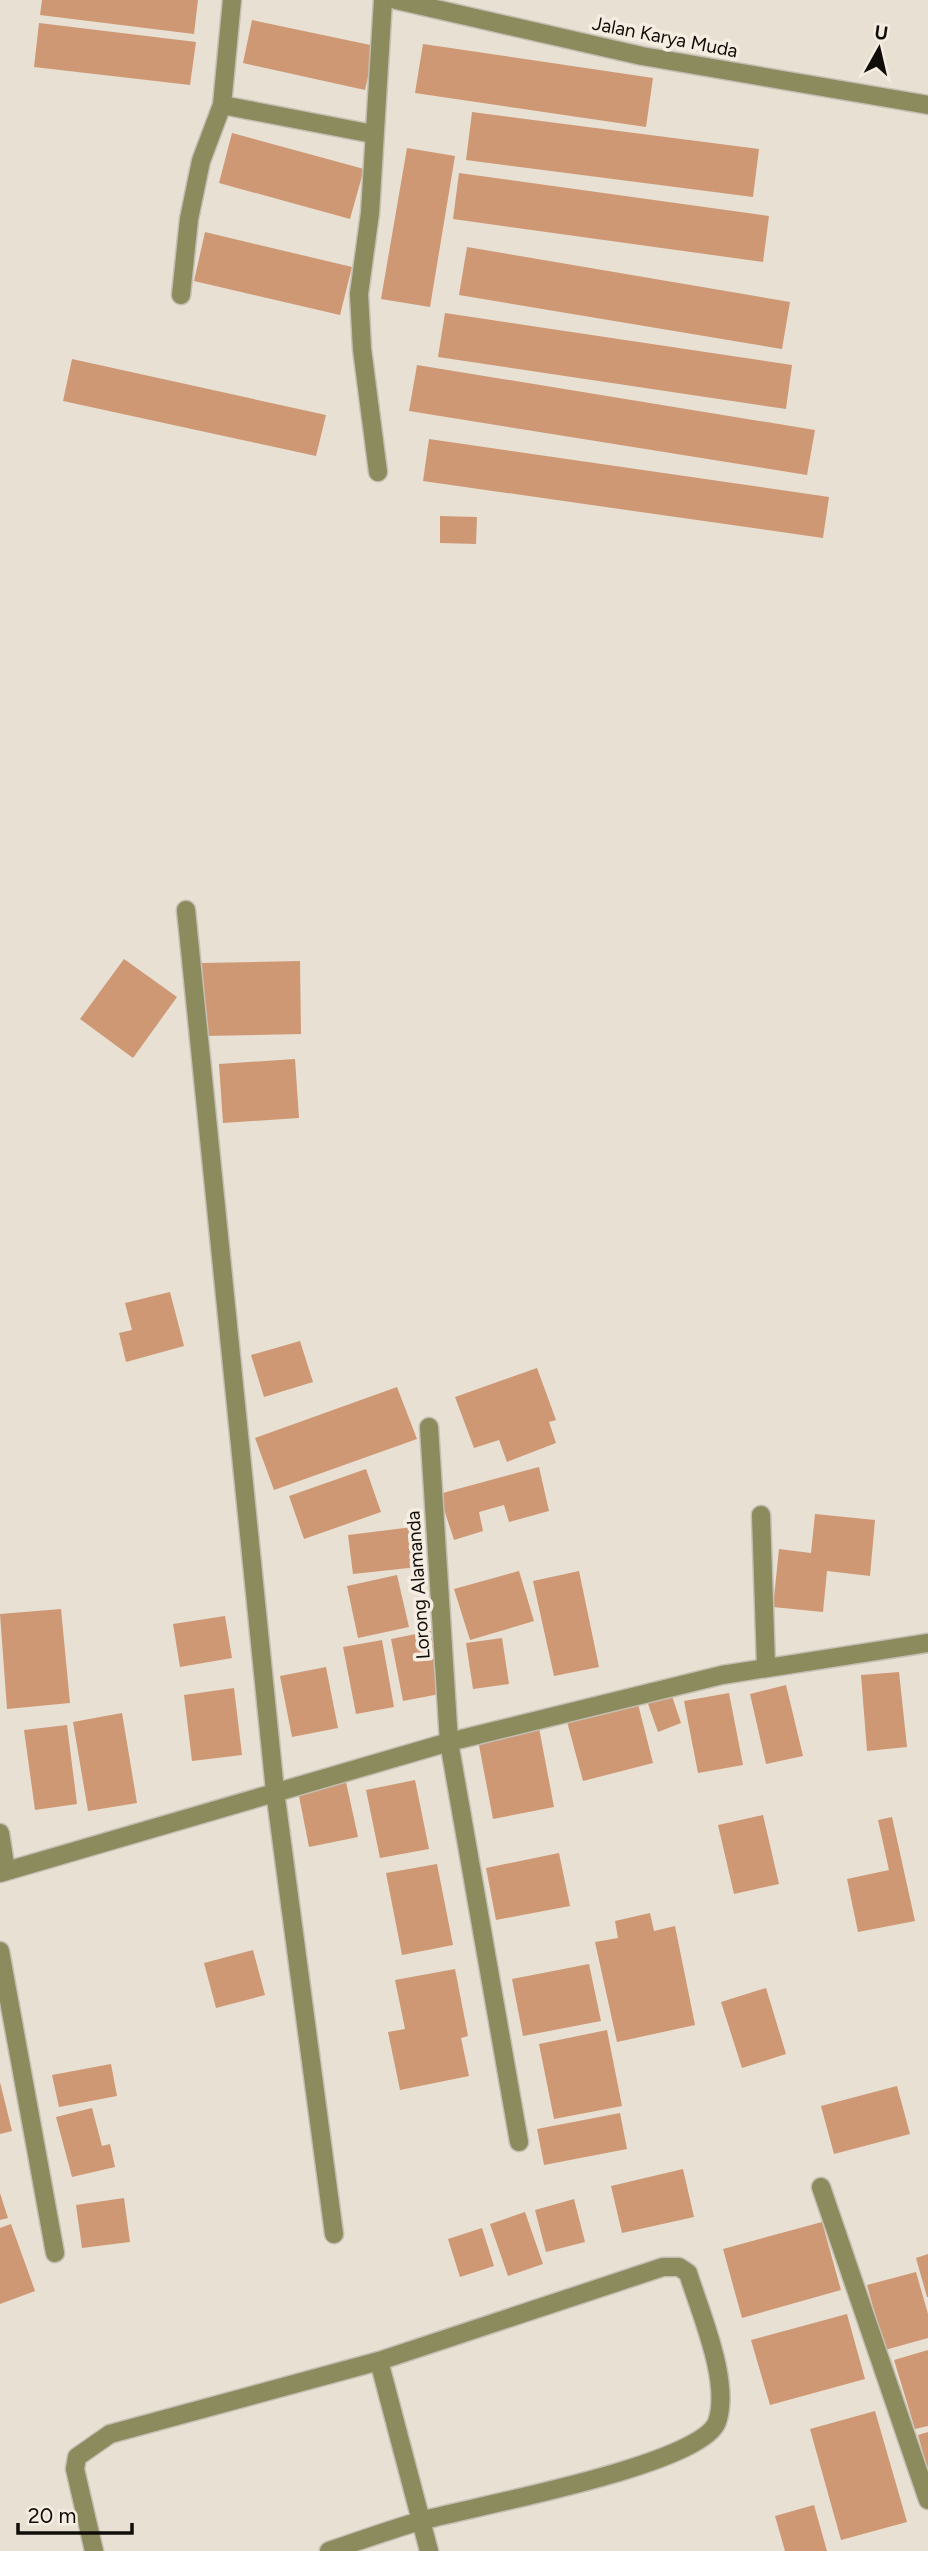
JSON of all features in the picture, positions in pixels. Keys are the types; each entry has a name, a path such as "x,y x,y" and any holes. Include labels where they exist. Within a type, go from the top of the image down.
{"street":[{"path":"181,295 191,208 201,161 222,105 232,0"},
{"path":"378,472 362,349 359,294 370,213 383,0"},
{"name":"Jalan Karya Muda","path":"397,0 642,56 928,105"},
{"path":"222,105 373,134"},
{"path":"186,910 275,1791 334,2234"},
{"name":"Lorong Alamanda","path":"429,1427 449,1741 519,2142"},
{"path":"761,1514 766,1666"},
{"path":"0,1833 3,1872 449,1741 766,1666 928,1643"},
{"path":"0,1951 55,2253"},
{"path":"821,2187 928,2500"},
{"path":"94,2551 75,2469 77,2457 93,2443 110,2434 379,2361 640,2273 671,2267 688,2273 719,2377 717,2423 703,2439 606,2478 420,2521 329,2551"},
{"path":"379,2361 429,2551"}],"building":[{"path":"42,0 198,0 194,34 40,15"},
{"path":"252,20 375,46 365,90 243,63"},
{"path":"39,23 196,42 190,85 34,67"},
{"path":"423,44 653,78 646,127 415,93"},
{"path":"472,112 759,149 753,197 466,160"},
{"path":"232,133 364,169 350,219 219,183"},
{"path":"407,148 455,156 430,307 381,299"},
{"path":"459,173 769,216 763,262 453,219"},
{"path":"205,232 352,267 340,315 194,281"},
{"path":"467,247 790,302 782,349 459,295"},
{"path":"445,313 792,365 786,409 438,357"},
{"path":"72,359 326,415 316,456 63,401"},
{"path":"417,365 815,430 807,475 409,411"},
{"path":"429,439 829,497 823,538 423,481"},
{"path":"440,516 477,517 476,544 440,543"},
{"path":"124,959 177,997 133,1058 80,1019"},
{"path":"300,961 301,1034 204,1036 202,963"},
{"path":"295,1059 299,1118 223,1123 219,1064"},
{"path":"170,1292 184,1346 126,1362 119,1333 132,1330 125,1303"},
{"path":"300,1341 313,1382 264,1397 251,1355"},
{"path":"537,1368 556,1420 549,1422 556,1443 507,1462 499,1440 474,1448 455,1397"},
{"path":"397,1387 417,1439 274,1490 255,1438"},
{"path":"539,1467 549,1511 509,1522 504,1505 479,1512 483,1531 454,1540 439,1494"},
{"path":"366,1469 381,1512 304,1539 289,1496"},
{"path":"815,1514 875,1520 870,1576 827,1571 823,1612 773,1607 779,1549 811,1553"},
{"path":"413,1527 418,1567 353,1574 348,1535"},
{"path":"519,1571 534,1621 470,1640 454,1589"},
{"path":"579,1571 599,1667 554,1676 533,1581"},
{"path":"397,1575 409,1627 358,1638 347,1586"},
{"path":"61,1609 70,1703 7,1709 0,1614"},
{"path":"225,1616 232,1658 180,1667 173,1624"},
{"path":"431,1631 445,1693 403,1701 391,1639"},
{"path":"502,1638 509,1684 473,1689 466,1643"},
{"path":"382,1640 394,1707 356,1714 343,1647"},
{"path":"326,1667 338,1728 292,1737 280,1676"},
{"path":"899,1672 907,1747 867,1751 861,1675"},
{"path":"786,1685 803,1756 766,1764 750,1694"},
{"path":"234,1688 242,1755 192,1761 184,1695"},
{"path":"671,1693 681,1723 658,1732 647,1701"},
{"path":"729,1693 743,1765 698,1773 684,1701"},
{"path":"637,1700 653,1763 583,1781 566,1718"},
{"path":"122,1713 137,1803 88,1811 73,1722"},
{"path":"67,1725 77,1804 35,1810 24,1730"},
{"path":"539,1728 554,1807 493,1819 478,1740"},
{"path":"415,1780 429,1849 380,1858 366,1790"},
{"path":"346,1782 358,1837 309,1847 298,1791"},
{"path":"763,1815 779,1884 734,1894 718,1825"},
{"path":"892,1817 915,1921 858,1932 847,1879 889,1870 878,1820"},
{"path":"559,1853 570,1906 496,1920 486,1868"},
{"path":"437,1864 453,1945 402,1955 386,1873"},
{"path":"650,1913 654,1931 675,1926 695,2025 617,2042 595,1942 618,1938 615,1921"},
{"path":"253,1950 265,1995 216,2008 204,1963"},
{"path":"589,1964 601,2021 523,2036 512,1979"},
{"path":"455,1969 468,2036 461,2038 469,2076 400,2090 388,2032 405,2029 395,1980"},
{"path":"766,1988 786,2054 742,2068 721,2002"},
{"path":"607,2030 622,2106 554,2119 539,2044"},
{"path":"111,2064 117,2096 59,2107 52,2075"},
{"path":"0,2082 12,2131 0,2134"},
{"path":"897,2086 910,2134 834,2154 821,2106"},
{"path":"92,2108 102,2146 110,2144 115,2167 72,2177 56,2117"},
{"path":"620,2113 627,2149 544,2165 537,2129"},
{"path":"683,2169 694,2217 622,2233 611,2186"},
{"path":"0,2193 8,2218 0,2220"},
{"path":"124,2198 130,2242 82,2248 76,2205"},
{"path":"574,2199 585,2242 546,2252 535,2210"},
{"path":"525,2212 543,2264 508,2276 490,2224"},
{"path":"822,2222 841,2290 742,2318 723,2249"},
{"path":"11,2224 35,2291 0,2304 0,2228"},
{"path":"482,2228 494,2266 460,2277 448,2239"},
{"path":"928,2254 928,2297 927,2297 916,2258"},
{"path":"916,2272 928,2314 928,2338 885,2350 867,2285"},
{"path":"847,2314 865,2379 770,2405 751,2340"},
{"path":"928,2350 928,2426 915,2429 894,2360"},
{"path":"875,2411 907,2522 841,2540 810,2429"},
{"path":"928,2432 928,2467 927,2467 918,2435"},
{"path":"814,2505 827,2551 785,2551 775,2516"}]}
